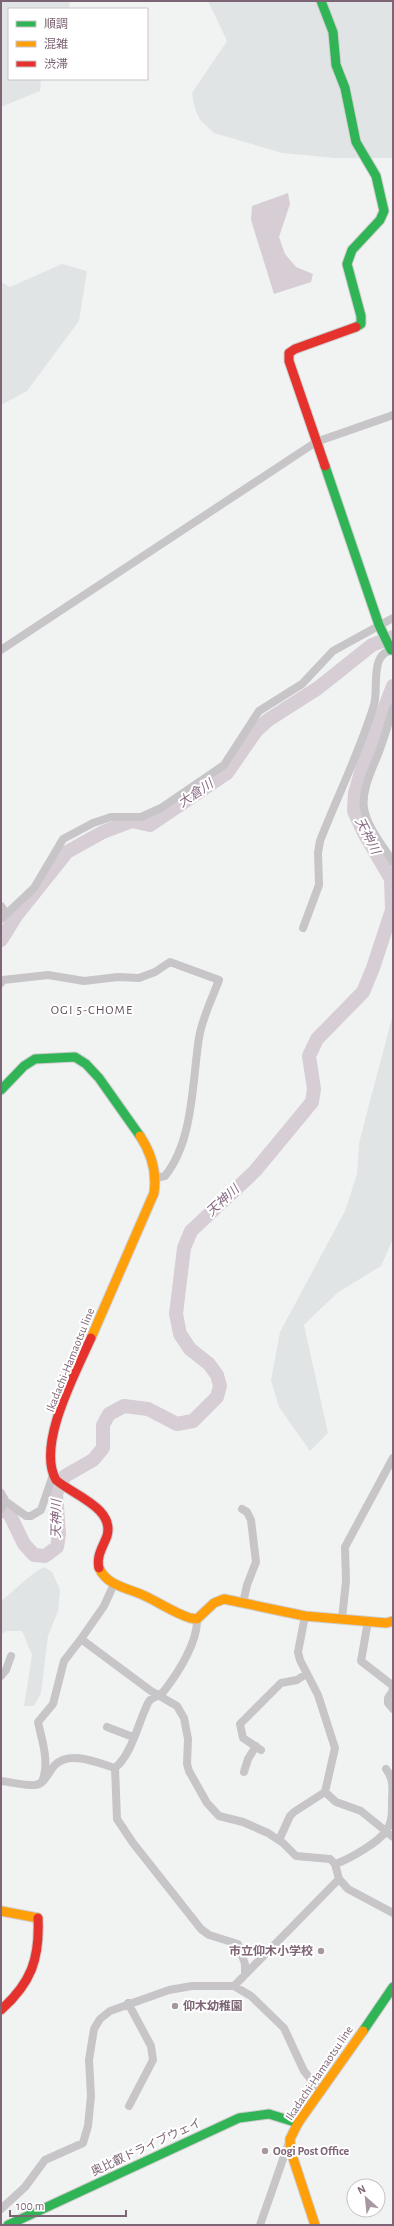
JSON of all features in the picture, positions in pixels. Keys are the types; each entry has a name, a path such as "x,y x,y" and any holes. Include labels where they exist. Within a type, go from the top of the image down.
{"main road":[{"path":"321,1 333,32 336,49 336,65 345,88 356,142 376,176 384,211 380,220 352,250 347,264 361,316 361,324 355,328 295,349 289,353 289,362 379,625 391,648"},
{"name":"Ikadachi-Hamaotsu line","path":"1,1090 24,1066 35,1059 75,1057 86,1064 99,1078 146,1145 153,1160 156,1178 154,1193 69,1389 51,1450 55,1478"},
{"path":"55,1478 91,1504 104,1516 108,1525 108,1534 98,1561 98,1566 103,1575 114,1584 144,1595 186,1618 197,1619 219,1600 305,1616 368,1621 393,1621"},
{"path":"1,1911 38,1918 39,1949 33,1972 22,1991 1,2010"},
{"name":"Ikadachi-Hamaotsu line","path":"315,2225 291,2152 290,2139 298,2123 393,1987"},
{"name":"奥比叡ドライブウェイ","path":"8,2225 239,2118 259,2114 277,2114 298,2123"}],"street":[{"path":"1,650 316,442 393,415"},
{"path":"3,912 34,888 63,840 93,823 111,817 141,817 173,799 224,765 259,710 302,684 333,651 393,618"},
{"path":"303,928 319,885 318,853 320,841 376,701 377,678 375,667 381,658 391,648"},
{"path":"393,708 374,763 363,806 376,836 393,862"},
{"path":"1,982 3,980 48,975 84,981 118,977 139,978 155,972 170,962 219,980 199,1037 193,1092 178,1154 165,1176 156,1178"},
{"path":"342,1619 346,1581 345,1547 393,1458"},
{"path":"2,1501 26,1516 37,1514 41,1510 55,1478"},
{"path":"242,1509 248,1512 251,1520 256,1562 247,1585 244,1604"},
{"path":"42,1782 46,1773 46,1762 38,1722 53,1704 64,1661 104,1606 114,1584"},
{"path":"279,1840 290,1816 325,1792 335,1748 318,1695 306,1674 298,1652 305,1616"},
{"path":"197,1619 196,1636 191,1646 168,1685 158,1695 149,1701 133,1737 126,1758 115,1768 117,1819 201,1929 209,1934 238,1944 245,1964 245,1974"},
{"path":"368,1621 361,1661 392,1685 393,1690 388,1698 388,1703 393,1708"},
{"path":"81,1639 158,1695 177,1706 181,1711 188,1739 187,1764 189,1771 207,1804 219,1816 243,1822 279,1840 296,1856 330,1859 335,1864 339,1879 348,1889 393,1913"},
{"path":"1,1676 6,1670 11,1656"},
{"path":"244,1772 248,1759 258,1748 243,1738 240,1724 281,1683 297,1680 306,1674"},
{"path":"107,1727 133,1737"},
{"path":"1,1781 36,1785 42,1782 56,1765 64,1760 75,1758 115,1768"},
{"path":"386,1769 391,1775 393,1784 390,1834"},
{"path":"325,1792 336,1802 361,1811 390,1834"},
{"path":"335,1864 349,1860 390,1834"},
{"path":"234,1986 339,1879"},
{"path":"1,2209 26,2187 46,2160 83,2143 88,2126 90,2096 89,2060 94,2029 100,2019 110,2011 128,2003 169,1990 192,1986 234,1986 251,1996 284,2028 304,2071 320,2091"},
{"path":"128,2003 151,2046 153,2060 129,2106"},
{"path":"260,2225 263,2221 290,2139"}],"shaded area":[{"path":"1,1 70,1 69,8 8,8 8,80 41,80 40,91 1,107"},
{"path":"208,1 393,1 393,158 335,158 282,153 214,133 200,120 195,109 192,93 227,41"},
{"path":"288,193 290,204 279,237 285,254 296,267 313,274 311,282 274,294 251,220 252,206"},
{"path":"62,264 87,271 79,321 27,391 1,405 1,282 10,287"},
{"path":"393,1014 393,1239 381,1266 337,1293 304,1325 328,1433 310,1451 279,1407 271,1380 280,1332 345,1211 357,1174 359,1143"},
{"path":"44,1567 52,1572 60,1590 58,1611 48,1636 41,1693 34,1706 24,1706 32,1655 22,1631 7,1631 1,1634 1,1601"}],"waterway":[{"name":"大倉川","path":"1,940 16,916 67,852 103,832 132,821 150,825 227,773 256,731 268,720 318,688 372,645 393,637"},
{"name":"天神川","path":"1,1510 9,1513 24,1544 34,1555 45,1556 57,1547 59,1534 56,1493 65,1476 93,1460 103,1448 103,1425 109,1414 124,1406 148,1409 177,1424 193,1421 217,1397 220,1386 217,1375 209,1364 190,1349 180,1334 176,1314 184,1248 191,1231 255,1171 312,1102 314,1089 309,1056 317,1039 363,992 373,968 392,910 391,879 364,833 354,811 355,793 364,762 393,686"}],"traffic: fast":[{"path":"321,1 333,32 336,65 345,88 356,142 376,176 384,211 380,220 352,250 347,264 361,316 361,324 356,327"},
{"path":"325,466 379,625 391,650"},
{"path":"1,1090 24,1066 35,1059 75,1057 86,1064 99,1078 140,1136"},
{"path":"363,2031 393,1987"},
{"path":"8,2225 239,2118 269,2114 298,2123"}],"traffic: slow":[{"path":"91,1338 154,1193 155,1178 153,1163 140,1136"},
{"path":"99,1568 113,1583 139,1593 190,1618 197,1619 214,1603 224,1599 305,1616 386,1623 393,1621"},
{"path":"1,1911 38,1918"},
{"path":"315,2225 291,2152 290,2139 298,2123 363,2031"}],"traffic: jam":[{"path":"325,466 289,361 289,353 295,349 356,327"},
{"path":"91,1338 60,1409 54,1429 51,1448 51,1465 56,1480 91,1503 105,1518 108,1526 107,1536 98,1559 99,1568"},
{"path":"1,2010 20,1990 32,1969 37,1946 38,1918"}],"place":[{"name":"市立仰木小学校","path":"321,1951"},
{"name":"仰木幼稚園","path":"175,2006"},
{"name":"Oogi Post Office","path":"265,2151"}],"district":[{"name":"OGI 5-CHOME","path":"92,1010"}]}
